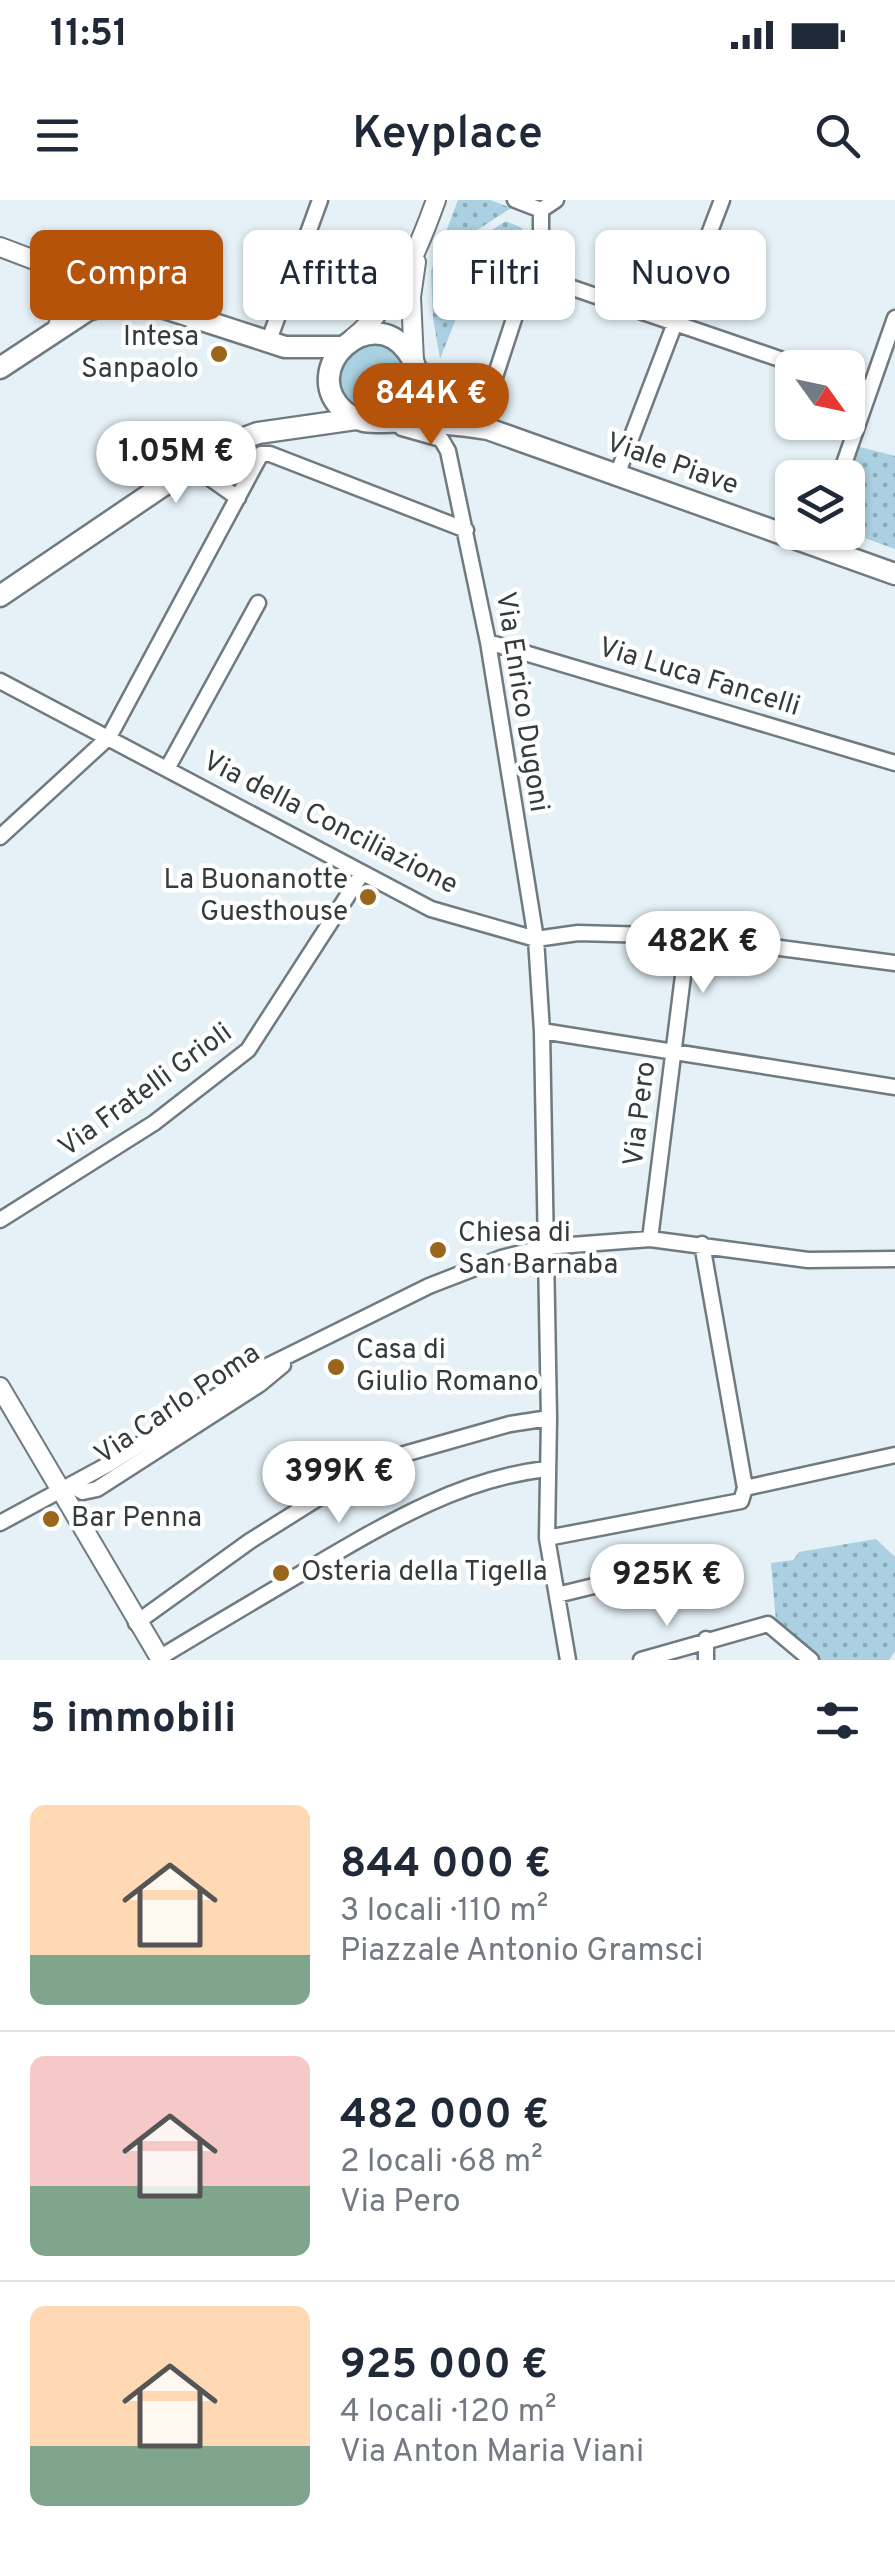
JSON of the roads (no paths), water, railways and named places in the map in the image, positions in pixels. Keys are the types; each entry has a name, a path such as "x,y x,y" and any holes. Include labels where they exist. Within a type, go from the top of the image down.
{"main road":[{"path":"0,368 72,320"},
{"path":"198,320 286,347 346,343 377,334 392,338 456,407 484,426"},
{"path":"346,343 332,361 329,385 337,404 367,420 484,426"},
{"path":"0,596 206,456 258,432 394,417 411,399 416,386 415,365"},
{"name":"Viale Piave","path":"484,426 618,475 775,525"},
{"name":"Viale Piave","path":"843,550 895,574"}],"street":[{"path":"268,343 320,200"},
{"path":"346,343 396,292 420,245 436,200"},
{"path":"515,200 540,210"},
{"path":"540,210 556,200"},
{"path":"618,475 722,200"},
{"path":"540,210 541,230"},
{"path":"415,365 411,297 420,245"},
{"path":"0,247 30,258"},
{"path":"575,289 775,358"},
{"path":"844,460 895,318"},
{"path":"57,329 60,320"},
{"path":"484,426 515,320"},
{"path":"865,387 870,389"},
{"name":"Via Enrico Dugoni","path":"367,420 440,439 446,444 488,642 536,939 542,1031 548,1538 568,1660"},
{"path":"0,837 109,737 258,457 270,454 466,530"},
{"path":"206,456 201,465 204,474 238,498"},
{"path":"167,769 258,603"},
{"name":"Via Luca Fancelli","path":"488,642 895,763"},
{"name":"Via della Conciliazione","path":"0,680 432,910 536,939 578,933 688,936 895,963"},
{"name":"Via Fratelli Grioli","path":"0,1220 154,1123 248,1050 362,875"},
{"name":"Via Pero","path":"650,1239 688,936"},
{"path":"542,1031 895,1087"},
{"name":"Via Carlo Poma","path":"0,1523 66,1489 253,1372 428,1286 501,1258 545,1247 650,1239 808,1260 895,1260"},
{"path":"548,1538 741,1501 744,1488 702,1244"},
{"path":"0,1386 66,1489 136,1623 160,1659 362,1537 430,1501 509,1474 546,1468"},
{"path":"136,1623 250,1542 376,1462 510,1424 549,1418"},
{"path":"744,1488 895,1454"},
{"path":"556,1595 688,1563"},
{"path":"641,1660 768,1624 810,1660"},
{"path":"706,1640 706,1660"}],"place":[{"name":"Intesa Sanpaolo","path":"219,354"},
{"name":"La Buonanotte Guesthouse","path":"368,897"},
{"name":"Chiesa di San Barnaba","path":"438,1250"},
{"name":"Casa di Giulio Romano","path":"336,1367"},
{"name":"Bar Penna","path":"51,1519"},
{"name":"Osteria della Tigella","path":"281,1573"}]}
